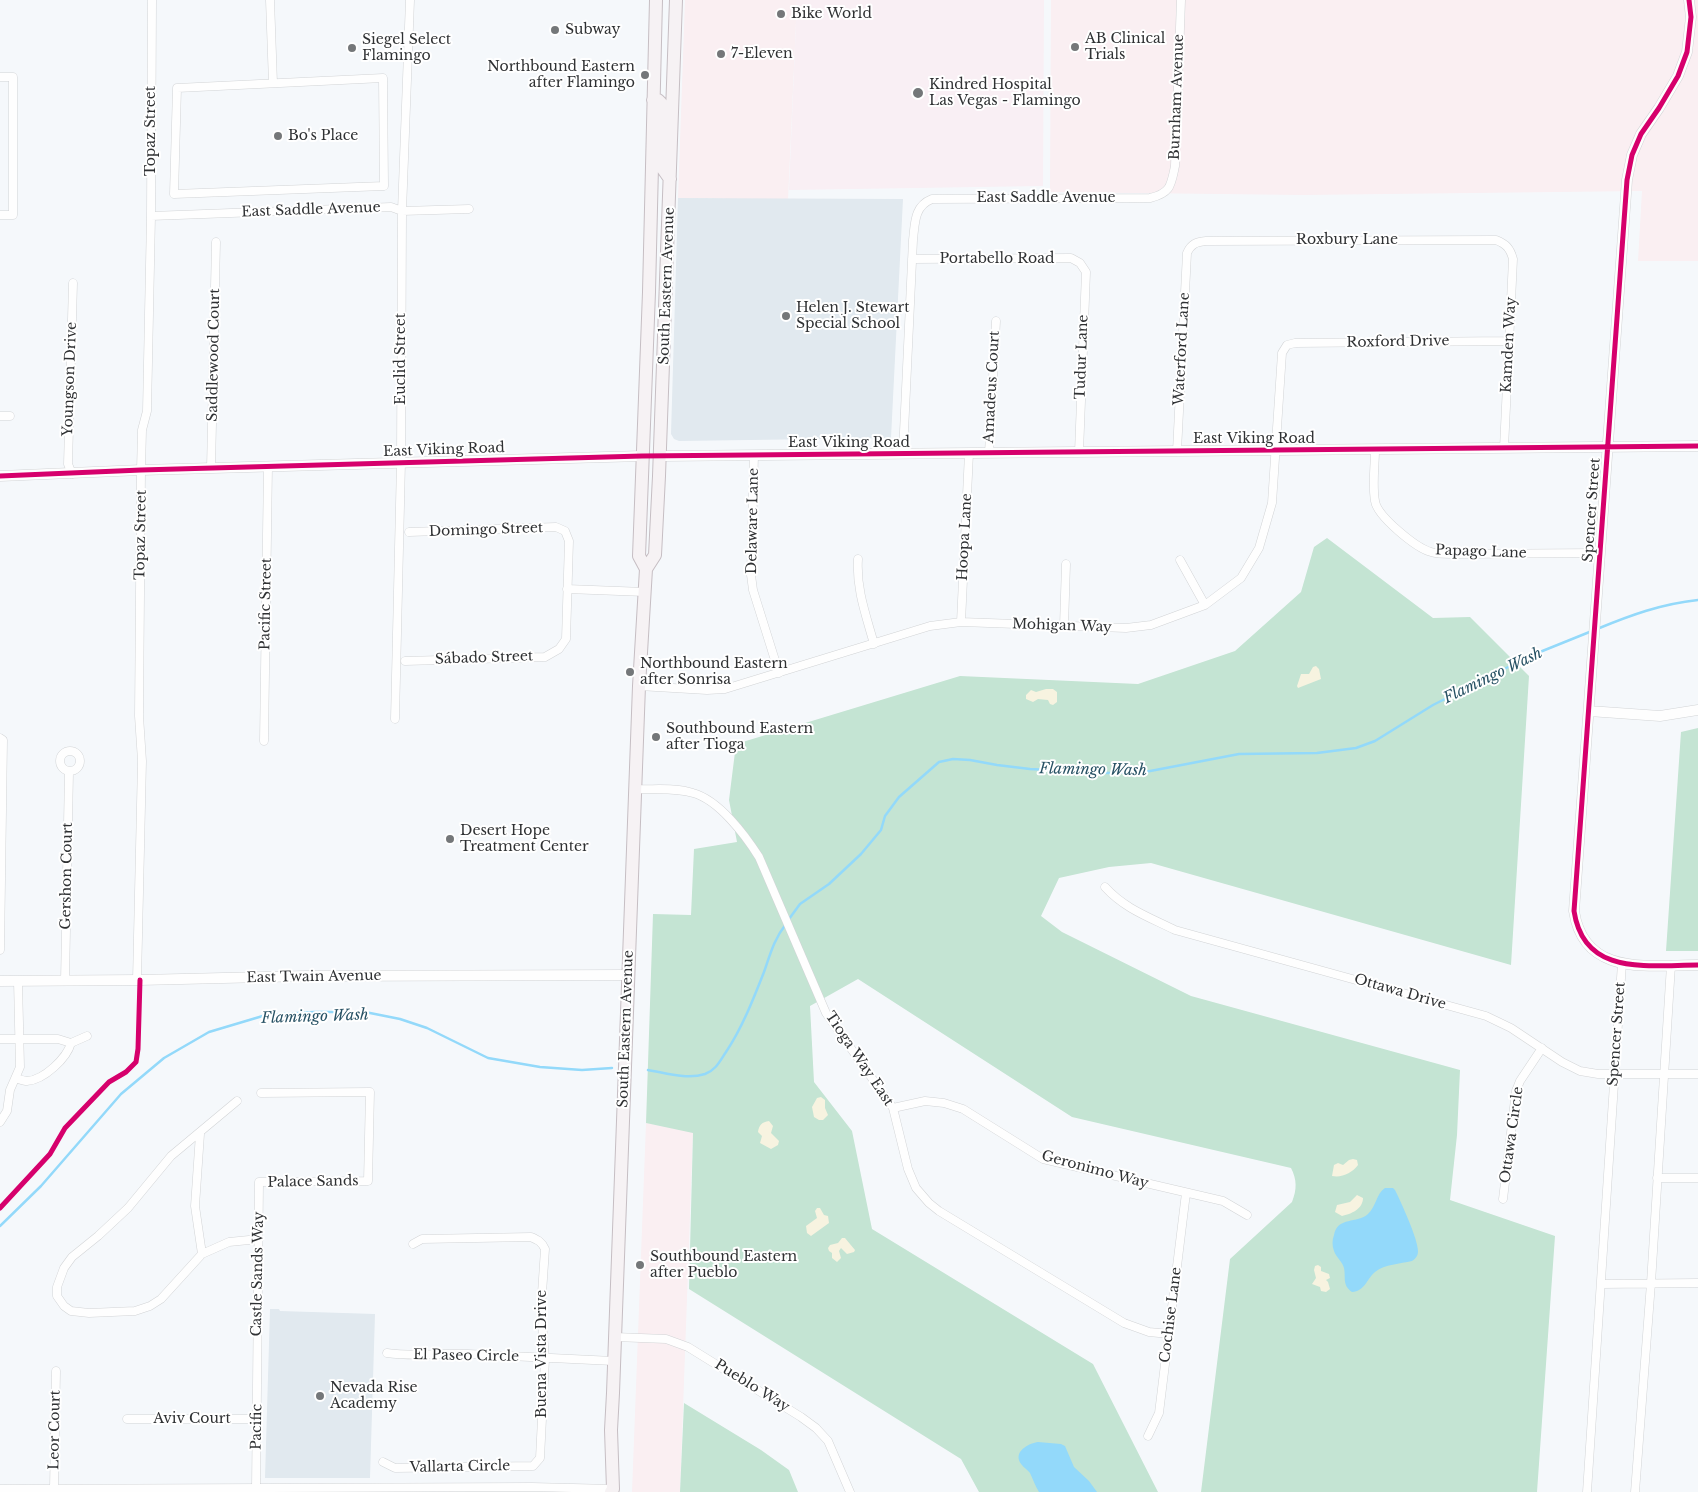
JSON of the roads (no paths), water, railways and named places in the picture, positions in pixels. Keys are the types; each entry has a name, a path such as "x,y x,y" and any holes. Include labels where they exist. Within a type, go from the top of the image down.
{"main road":[{"name":"South Eastern Avenue","path":"646,569 639,556 649,292 652,100 656,0"},
{"name":"South Eastern Avenue","path":"613,1491 611,1430 639,686 646,569 655,555 661,456 676,0"},
{"path":"652,100 661,103 664,134 671,155"},
{"path":"652,120 661,141 663,169 671,180"}],"street":[{"name":"Topaz Street","path":"137,980 142,761 139,716 142,430 147,411 151,216 152,0"},
{"path":"270,0 274,83"},
{"name":"Euclid Street","path":"395,719 401,462 402,211 410,0"},
{"name":"Burnham Avenue","path":"1166,191 1172,183 1175,166 1181,0"},
{"name":"Spencer Street","path":"1587,1492 1622,963 1603,958 1587,944 1576,925 1574,911 1627,180 1632,155 1641,134 1678,76 1687,52 1694,13 1689,0"},
{"path":"0,77 13,77 13,215 0,215"},
{"path":"383,78 384,186 174,194 177,88 274,83 383,78"},
{"name":"East Saddle Avenue","path":"912,259 916,216 924,202 932,199 1150,198 1160,196 1166,191"},
{"name":"East Saddle Avenue","path":"151,216 391,207 402,211 469,209"},
{"name":"Roxbury Lane","path":"1190,247 1197,242 1206,240 1496,240 1504,244"},
{"name":"Saddlewood Court","path":"212,468 216,242"},
{"name":"Kamden Way","path":"1504,244 1510,250 1513,259 1504,448"},
{"name":"Waterford Lane","path":"1177,451 1187,253 1190,247"},
{"name":"Portabello Road","path":"912,259 1071,258 1080,263"},
{"path":"903,453 912,259"},
{"name":"Tudur Lane","path":"1078,452 1086,272 1080,263"},
{"name":"Youngson Drive","path":"72,474 68,464 73,283"},
{"name":"Amadeus Court","path":"989,453 996,321"},
{"name":"Roxford Drive","path":"1287,345 1296,343 1509,341"},
{"name":"Mohigan Way","path":"639,686 707,690 725,689 930,626 961,622 1126,628 1151,624 1205,604 1240,578 1259,548 1272,503 1282,353 1287,345"},
{"path":"0,416 10,416"},
{"name":"East Viking Road","path":"0,476 401,462 754,454 1698,446"},
{"name":"Papago Lane","path":"1375,450 1375,501 1378,510 1384,518 1418,546 1430,552 1451,554 1600,553"},
{"name":"Hoopa Lane","path":"961,622 970,453"},
{"name":"Delaware Lane","path":"754,454 750,575 778,673"},
{"name":"Pacific Street","path":"264,741 268,466"},
{"name":"Domingo Street","path":"409,532 556,528 565,531 569,541 567,589"},
{"path":"858,559 857,576 860,594 874,644"},
{"path":"1180,560 1205,604"},
{"path":"1064,626 1066,564"},
{"path":"567,589 645,592"},
{"name":"Sábado Street","path":"405,661 545,657 559,649 566,639 567,589"},
{"path":"1589,711 1660,716 1698,710"},
{"path":"0,738 3,740 0,950"},
{"name":"Gershon Court","path":"65,981 69,772"},
{"name":"Tioga Way East","path":"635,789 683,790 695,793 714,804 746,836 759,857 826,1012 893,1108 908,1168 916,1188 934,1207 1124,1323 1149,1332 1169,1334"},
{"name":"Ottawa Drive","path":"1105,887 1116,899 1132,909 1175,930 1486,1016 1510,1028 1562,1062 1580,1071 1598,1074 1698,1074"},
{"path":"1622,963 1632,965 1698,965"},
{"path":"1635,1492 1672,965"},
{"name":"East Twain Avenue","path":"0,981 306,976 628,975"},
{"path":"0,1122 7,1111 10,1090 20,1068 18,981"},
{"path":"0,1039 58,1040 71,1043 87,1036"},
{"path":"16,1078 27,1081 46,1073 68,1052 71,1043"},
{"name":"Ottawa Circle","path":"1503,1199 1516,1091 1520,1081 1542,1048"},
{"name":"Palace Sands","path":"259,1182 368,1181 370,1092 261,1093"},
{"path":"237,1101 200,1134 171,1156 128,1208 72,1257 64,1268 57,1287 57,1296 64,1306 71,1311 89,1313 135,1310 150,1306 161,1299 202,1254 229,1242 259,1239"},
{"name":"Geronimo Way","path":"893,1108 925,1101 944,1103 963,1110 1043,1159 1223,1201 1247,1215"},
{"path":"200,1134 195,1206 202,1254"},
{"path":"1657,1178 1698,1178"},
{"name":"Castle Sands Way","path":"257,1365 259,1182"},
{"name":"Cochise Lane","path":"1148,1436 1159,1413 1186,1193"},
{"name":"Buena Vista Drive","path":"413,1244 422,1238 530,1237 543,1244 545,1249 541,1308 545,1359 540,1458 537,1463"},
{"path":"1601,1284 1698,1283"},
{"name":"Pueblo Way","path":"615,1337 666,1339 688,1346 801,1416 828,1441 850,1492"},
{"name":"El Paseo Circle","path":"387,1352 399,1355 467,1354 545,1359 614,1360"},
{"name":"Pacific","path":"256,1488 257,1365"},
{"name":"Leor Court","path":"54,1489 56,1371"},
{"name":"Aviv Court","path":"127,1419 257,1419"},
{"name":"Vallarta Circle","path":"383,1462 395,1468 533,1466 537,1463"},
{"path":"0,1489 256,1488 613,1491"}],"water":[{"path":"1385,1188 1393,1188 1395,1190 1412,1230 1418,1254 1412,1261 1379,1269 1360,1290 1352,1292 1347,1287 1342,1263 1333,1249 1333,1237 1339,1225 1368,1214"},
{"path":"1038,1442 1065,1446 1074,1467 1089,1481 1097,1492 1039,1492 1030,1473 1020,1462 1019,1456 1024,1448"}],"waterway":[{"name":"Flamingo Wash","path":"1597,629 1646,611 1671,604 1698,600"},
{"name":"Flamingo Wash","path":"789,919 800,904 829,884 861,854 881,830 885,816 899,797 939,762 953,759 1030,769 1109,773 1145,772 1239,754 1317,753 1356,748 1375,741 1433,705 1530,656 1592,631"},
{"name":"Flamingo Wash","path":"648,1070 676,1075 698,1076 715,1068 742,1024 756,993 775,941 786,924"},
{"name":"Flamingo Wash","path":"0,1226 41,1186 121,1094 164,1058 209,1032 266,1015 314,1012 365,1012 400,1019 427,1028 488,1058 540,1067 582,1070 612,1068"}],"place":[{"name":"Bike World","path":"781,14"},
{"name":"Subway","path":"555,30"},
{"name":"AB Clinical Trials","path":"1075,47"},
{"name":"Siegel Select Flamingo","path":"352,48"},
{"name":"7-Eleven","path":"721,54"},
{"name":"Northbound Eastern after Flamingo","path":"645,75"},
{"name":"Kindred Hospital Las Vegas - Flamingo","path":"918,93"},
{"name":"Bo's Place","path":"278,136"},
{"name":"Helen J. Stewart Special School","path":"786,316"},
{"name":"Northbound Eastern after Sonrisa","path":"630,672"},
{"name":"Southbound Eastern after Tioga","path":"656,737"},
{"name":"Desert Hope Treatment Center","path":"450,839"},
{"name":"Southbound Eastern after Pueblo","path":"640,1265"},
{"name":"Nevada Rise Academy","path":"320,1396"}]}
